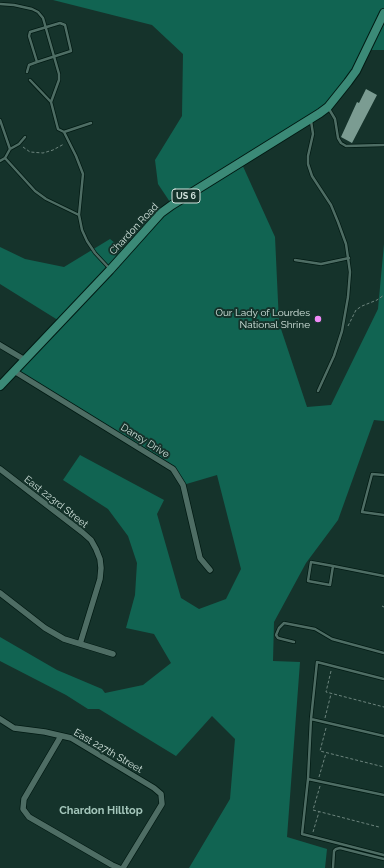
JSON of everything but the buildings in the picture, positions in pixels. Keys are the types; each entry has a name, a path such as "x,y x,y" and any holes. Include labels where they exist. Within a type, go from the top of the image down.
{"main road":[{"name":"Chardon Road","path":"0,386 110,270 153,220 166,209 328,107 356,70 382,23 384,13"}],"street":[{"path":"0,345 24,360"},
{"name":"Dansy Drive","path":"14,371 173,469 183,485 200,558 210,570"},
{"name":"East 223rd Street","path":"0,469 82,532 96,549 100,559 100,579 80,644"},
{"path":"0,593 45,628 64,639 113,654"},
{"name":"East 227th Street","path":"0,719 14,728 45,732 71,738 154,788 161,794 162,804 123,868"},
{"path":"61,736 24,799 23,809 29,817 112,865 120,868"}],"lane":[{"path":"0,4 32,9 42,15 59,74 59,80 51,102"},
{"path":"27,72 29,65 71,51 64,25 60,23 30,32 29,36 37,62"},
{"path":"30,80 51,102 58,129 64,132 76,156 83,174 79,215 82,230 95,253 110,270"},
{"path":"328,107 335,118 338,138 341,143 346,146 384,145"},
{"path":"310,119 313,134 308,156 308,164 312,176 334,212 346,244 349,258 350,279 342,331 334,356 318,391"},
{"path":"0,120 10,149"},
{"path":"64,132 91,123"},
{"path":"0,161 5,158 10,149 19,144 25,137"},
{"path":"5,158 35,191 46,199 79,215"},
{"path":"295,260 321,264 349,258"},
{"path":"384,475 372,474 362,512 384,515"},
{"path":"333,566 330,585 308,581 311,562 333,566 384,576"},
{"path":"294,642 278,638 276,635 279,628 284,623 315,628 332,639 384,653"},
{"path":"384,679 317,662 302,834 384,855"},
{"path":"311,719 384,736"},
{"path":"308,779 384,794"},
{"path":"333,868 334,851 340,848 384,859"}],"path":[{"path":"19,144 26,150 39,153 48,152 64,144"},
{"path":"344,327 349,325 356,310 384,295"},
{"path":"332,666 326,692 384,707"},
{"path":"324,722 331,693"},
{"path":"328,723 320,751 384,766"},
{"path":"326,752 313,810 379,826"},
{"path":"312,837 319,811"}],"green space":[{"path":"53,0 384,0 384,16 377,15 379,23 384,23 384,50 366,50 335,98 241,162 275,237 279,323 307,407 331,405 378,309 384,244 384,421 374,420 338,520 306,563 274,622 273,661 300,662 287,837 327,849 325,868 189,868 230,799 235,739 212,716 176,756 99,709 88,709 66,695 0,661 0,637 57,670 102,689 105,693 143,685 171,663 154,634 126,628 135,595 137,563 128,536 108,509 63,480 80,455 164,500 157,514 181,598 199,609 226,599 241,569 217,475 183,485 173,469 14,371 61,322 0,284 0,247 25,259 64,267 110,239 126,252 172,205 158,184 155,160 182,116 183,54 152,25"}],"place":[{"name":"Our Lady of Lourdes National Shrine","path":"318,319"}],"district":[{"name":"Chardon Hilltop","path":"101,811"}]}
